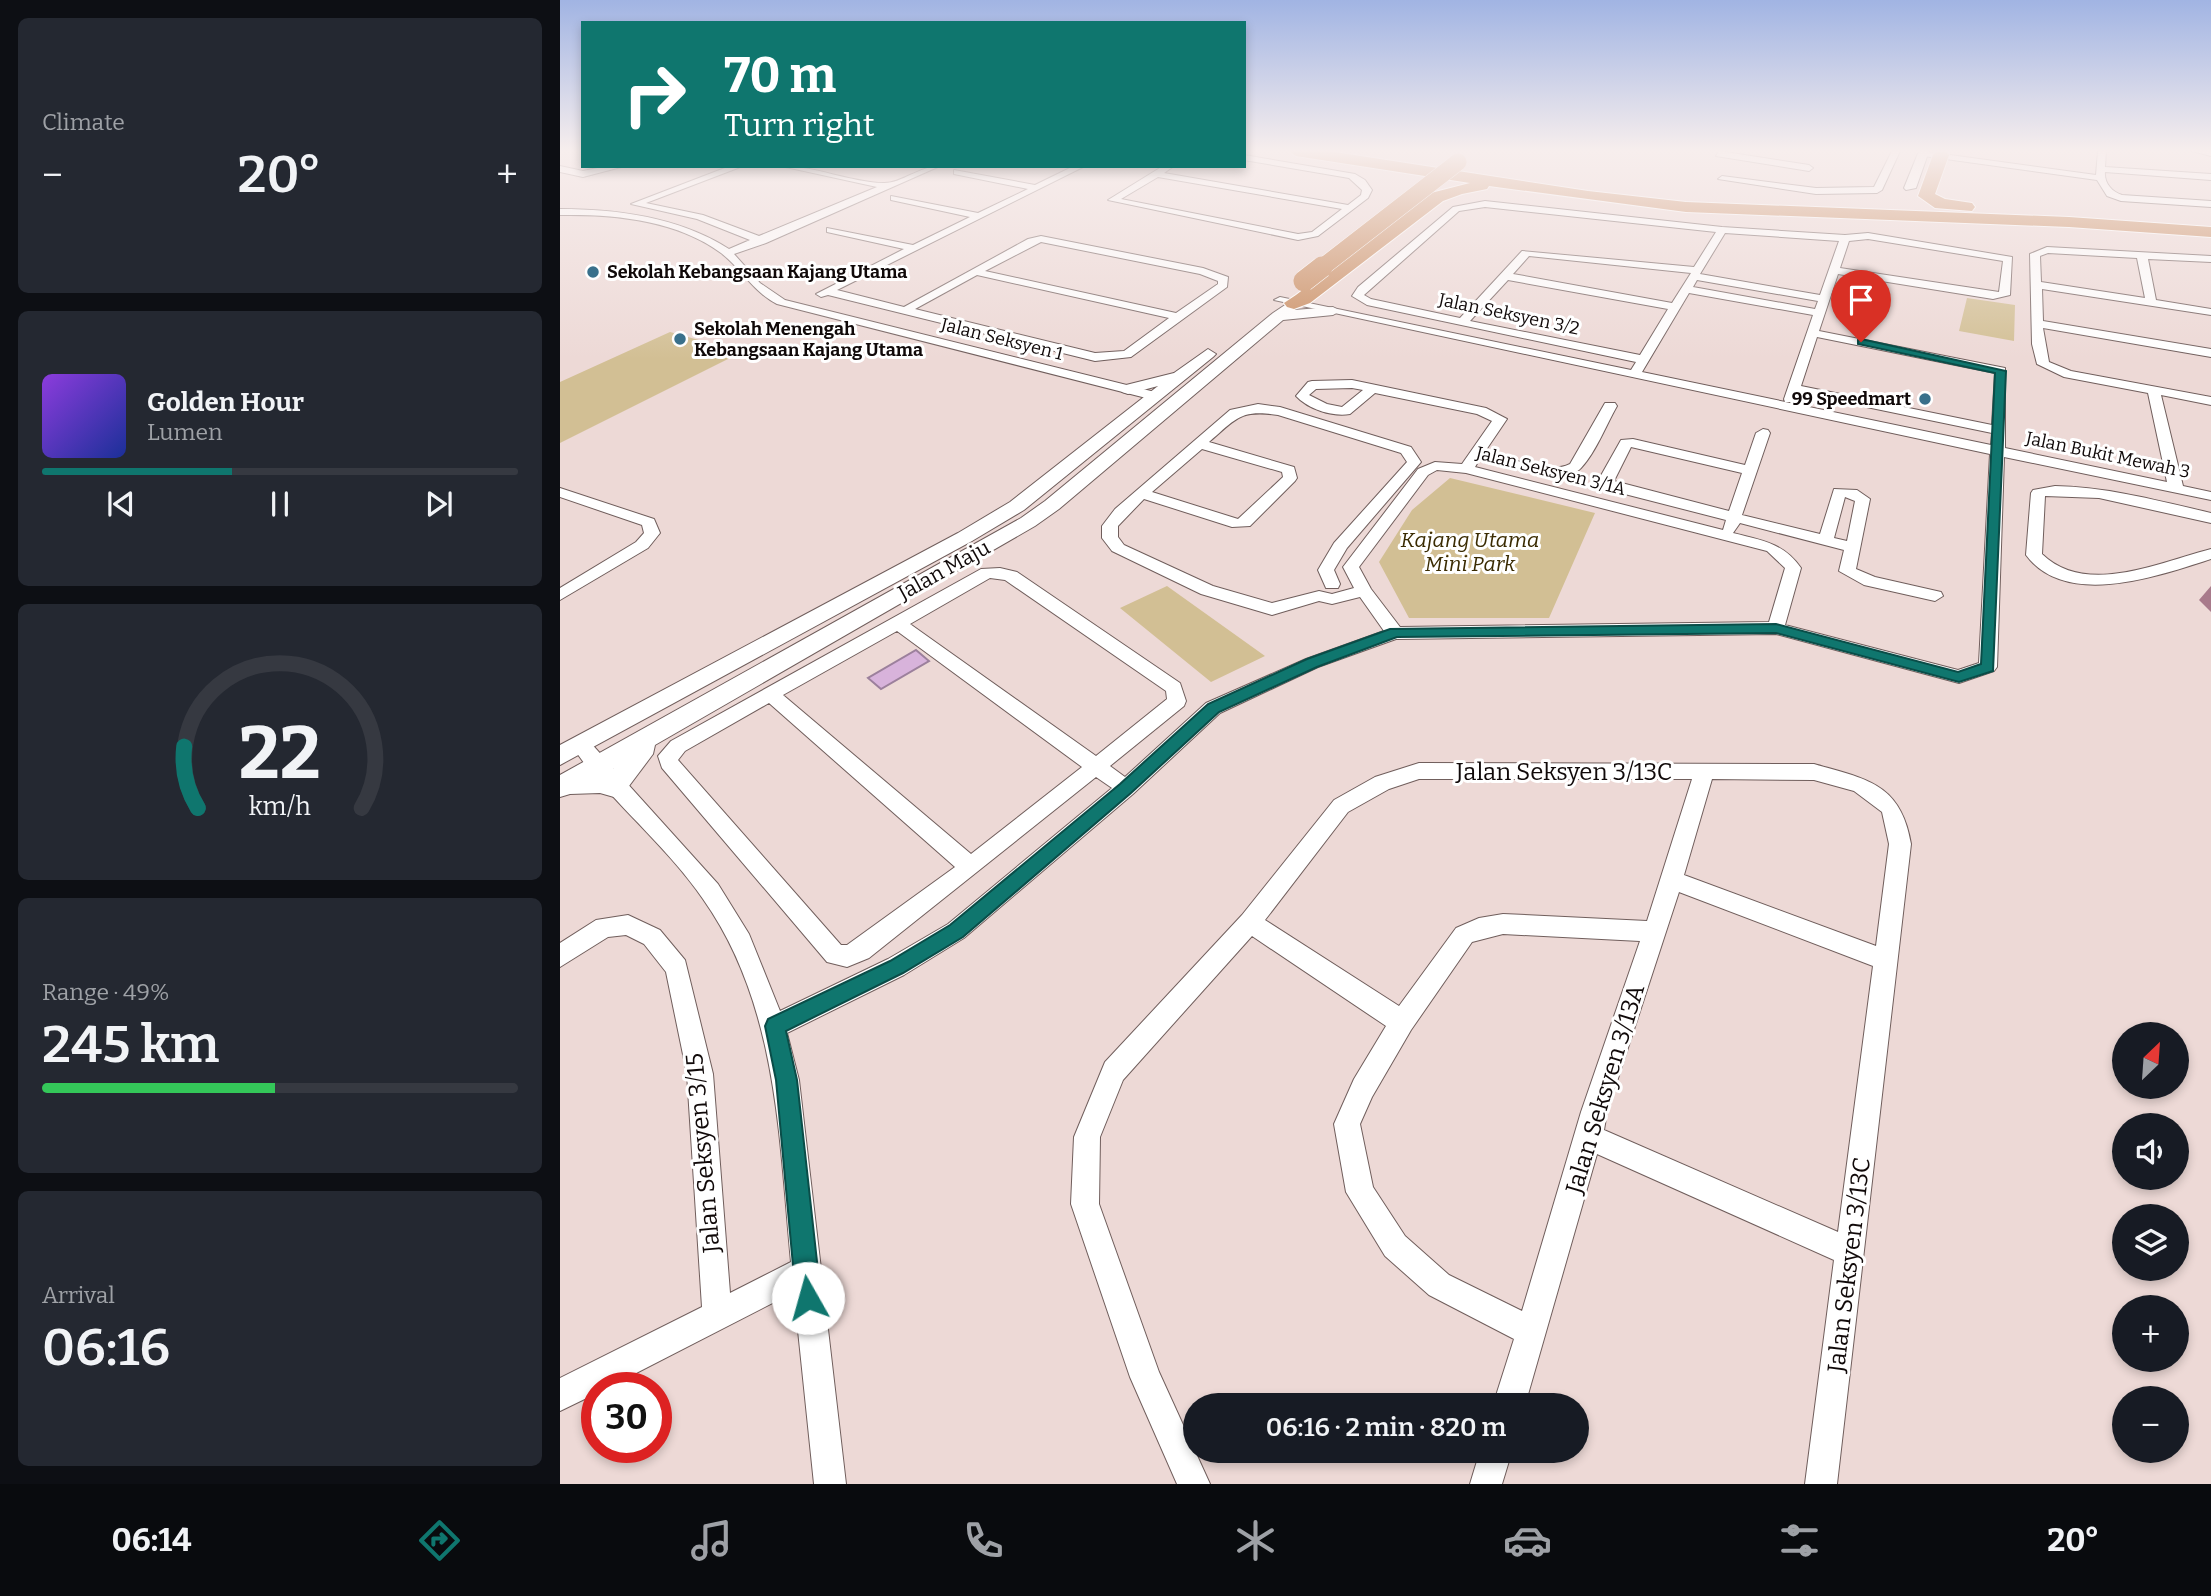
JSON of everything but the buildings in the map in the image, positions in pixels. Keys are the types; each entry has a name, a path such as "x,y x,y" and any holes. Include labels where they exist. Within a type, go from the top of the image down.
{"highway":[{"path":"1298,295 1332,250 1370,220"},
{"path":"1298,295 1391,220"},
{"path":"1298,295 1404,220"},
{"path":"2022,220 2211,232"},
{"path":"2169,220 2211,223"},
{"path":"1298,295 1333,311"}],"street":[{"name":"Jalan Seksyen 1","path":"640,220 672,227 703,238 728,253 764,293 797,306 1154,396"},
{"path":"712,220 762,241"},
{"path":"728,253 810,220"},
{"path":"797,306 971,220"},
{"path":"1214,220 1298,237 1315,234 1334,220"},
{"name":"Jalan Seksyen 3/2","path":"1443,220 1362,289 1358,296 1367,302 1644,360"},
{"name":"Jalan Seksyen 3/2","path":"1620,220 1722,230"},
{"path":"830,230 914,248"},
{"path":"1634,376 1722,230 1868,236 2008,259 2004,295 1993,296 1835,270"},
{"path":"1787,408 1845,237"},
{"path":"826,291 904,311 1095,358 1127,354 1223,285 1224,279 1203,271 1049,239 1032,241 904,311"},
{"path":"2211,259 2040,251 2035,254 2040,360 2048,368 2211,401"},
{"path":"1463,322 1526,253 1694,273 1826,299"},
{"path":"2142,255 2151,303"},
{"path":"976,272 1178,317"},
{"path":"1506,276 1674,307"},
{"path":"2037,285 2211,312"},
{"path":"1684,289 1821,313"},
{"path":"1298,295 1333,311 1996,452"},
{"name":"Jalan Maju","path":"606,777 652,737 1028,522 1148,425 1190,379 1298,295"},
{"path":"2037,323 2211,353"},
{"path":"775,1026 896,967 957,931 1126,788 1213,708 1312,663 1395,632 1776,628 1959,677 1988,667 2001,371 1814,333"},
{"path":"1124,420 1129,400 1125,388 1190,379"},
{"path":"1148,425 1156,408 1154,396 1190,379"},
{"path":"1373,388 1481,411 1500,419 1466,469"},
{"path":"1794,388 1997,430"},
{"path":"2154,391 2176,489"},
{"name":"Jalan Maju","path":"571,751 965,537 1017,506 1154,396"},
{"path":"1478,452 1555,473 1569,472 1575,467 1611,406"},
{"path":"1325,590 1272,609 1207,590 1118,548 1110,538 1110,526 1120,512 1235,413 1258,408 1280,411 1406,450 1412,455 1414,462 1340,546 1326,570 1325,590 1332,599 1361,584 1395,632"},
{"path":"1727,536 1763,433"},
{"path":"1750,471 1626,443 1606,478 1608,484 1618,488 1853,547"},
{"path":"1142,494 1237,524 1245,523 1290,478 1289,470 1199,444"},
{"name":"Jalan Bukit Mewah 3","path":"1996,452 2211,496"},
{"name":"Jalan Seksyen 3/1A","path":"1361,584 1350,566 1423,472 1434,466 1466,469 1773,548 1785,557 1793,568 1776,628"},
{"path":"2155,485 2159,507"},
{"path":"2211,518 2080,491 2050,490 2038,493 2034,555 2039,563 2057,573 2092,581 2111,580 2211,554"},
{"path":"560,492 649,522 652,533 642,545 560,595"},
{"path":"1826,539 1839,492 1852,492 1863,499 1847,571 1870,581 1936,596"},
{"path":"987,573 1011,576 1174,688 1177,701 971,867 861,951 847,956 835,955 669,763 668,756 678,746 896,622 987,573"},
{"path":"896,622 1126,788"},
{"path":"770,694 971,867"},
{"path":"571,751 606,777 693,869 741,938 775,1026 786,1080 830,1484"},
{"name":"Jalan Seksyen 3/13C","path":"1194,1484 1145,1377 1085,1204 1087,1137 1114,1071 1250,922 1341,806 1382,783 1419,771 1814,772 1860,785 1891,807 1900,844 1821,1484"},
{"name":"Jalan Seksyen 3/13A","path":"1512,1393 1589,1137 1594,1112 1672,880 1704,773"},
{"path":"562,786 600,783 606,777"},
{"path":"1672,880 1886,960"},
{"path":"1250,922 1402,1022"},
{"path":"1530,1331 1438,1285 1395,1246 1360,1192 1347,1124 1363,1088 1402,1022 1464,935 1479,928 1503,924 1655,932"},
{"name":"Jalan Seksyen 3/15","path":"560,956 604,927 628,925 652,937 677,968 700,1074 717,1314"},
{"path":"1589,1137 1850,1252"},
{"path":"560,1395 805,1271"},
{"path":"1486,1484 1492,1463"}],"green space":[{"path":"1967,298 2015,305 2014,341 1959,331"},
{"path":"670,332 742,352 560,443 560,382"},
{"name":"Kajang Utama Mini Park","path":"1450,478 1595,513 1549,618 1409,618 1379,562 1412,510"},
{"path":"1167,586 1265,656 1211,682 1120,608"}],"shaded area":[{"path":"916,650 929,661 881,689 868,678"}],"place":[{"name":"Sekolah Kebangsaan Kajang Utama","path":"593,272"},
{"name":"Sekolah Menengah Kebangsaan Kajang Utama","path":"680,339"},
{"name":"99 Speedmart","path":"1925,399"}],"route":[{"path":"808,1298 786,1080 775,1026 896,967 957,931 1126,788 1213,708 1312,663 1395,632 1776,628 1959,677 1988,667 2001,371 1861,342"}]}
